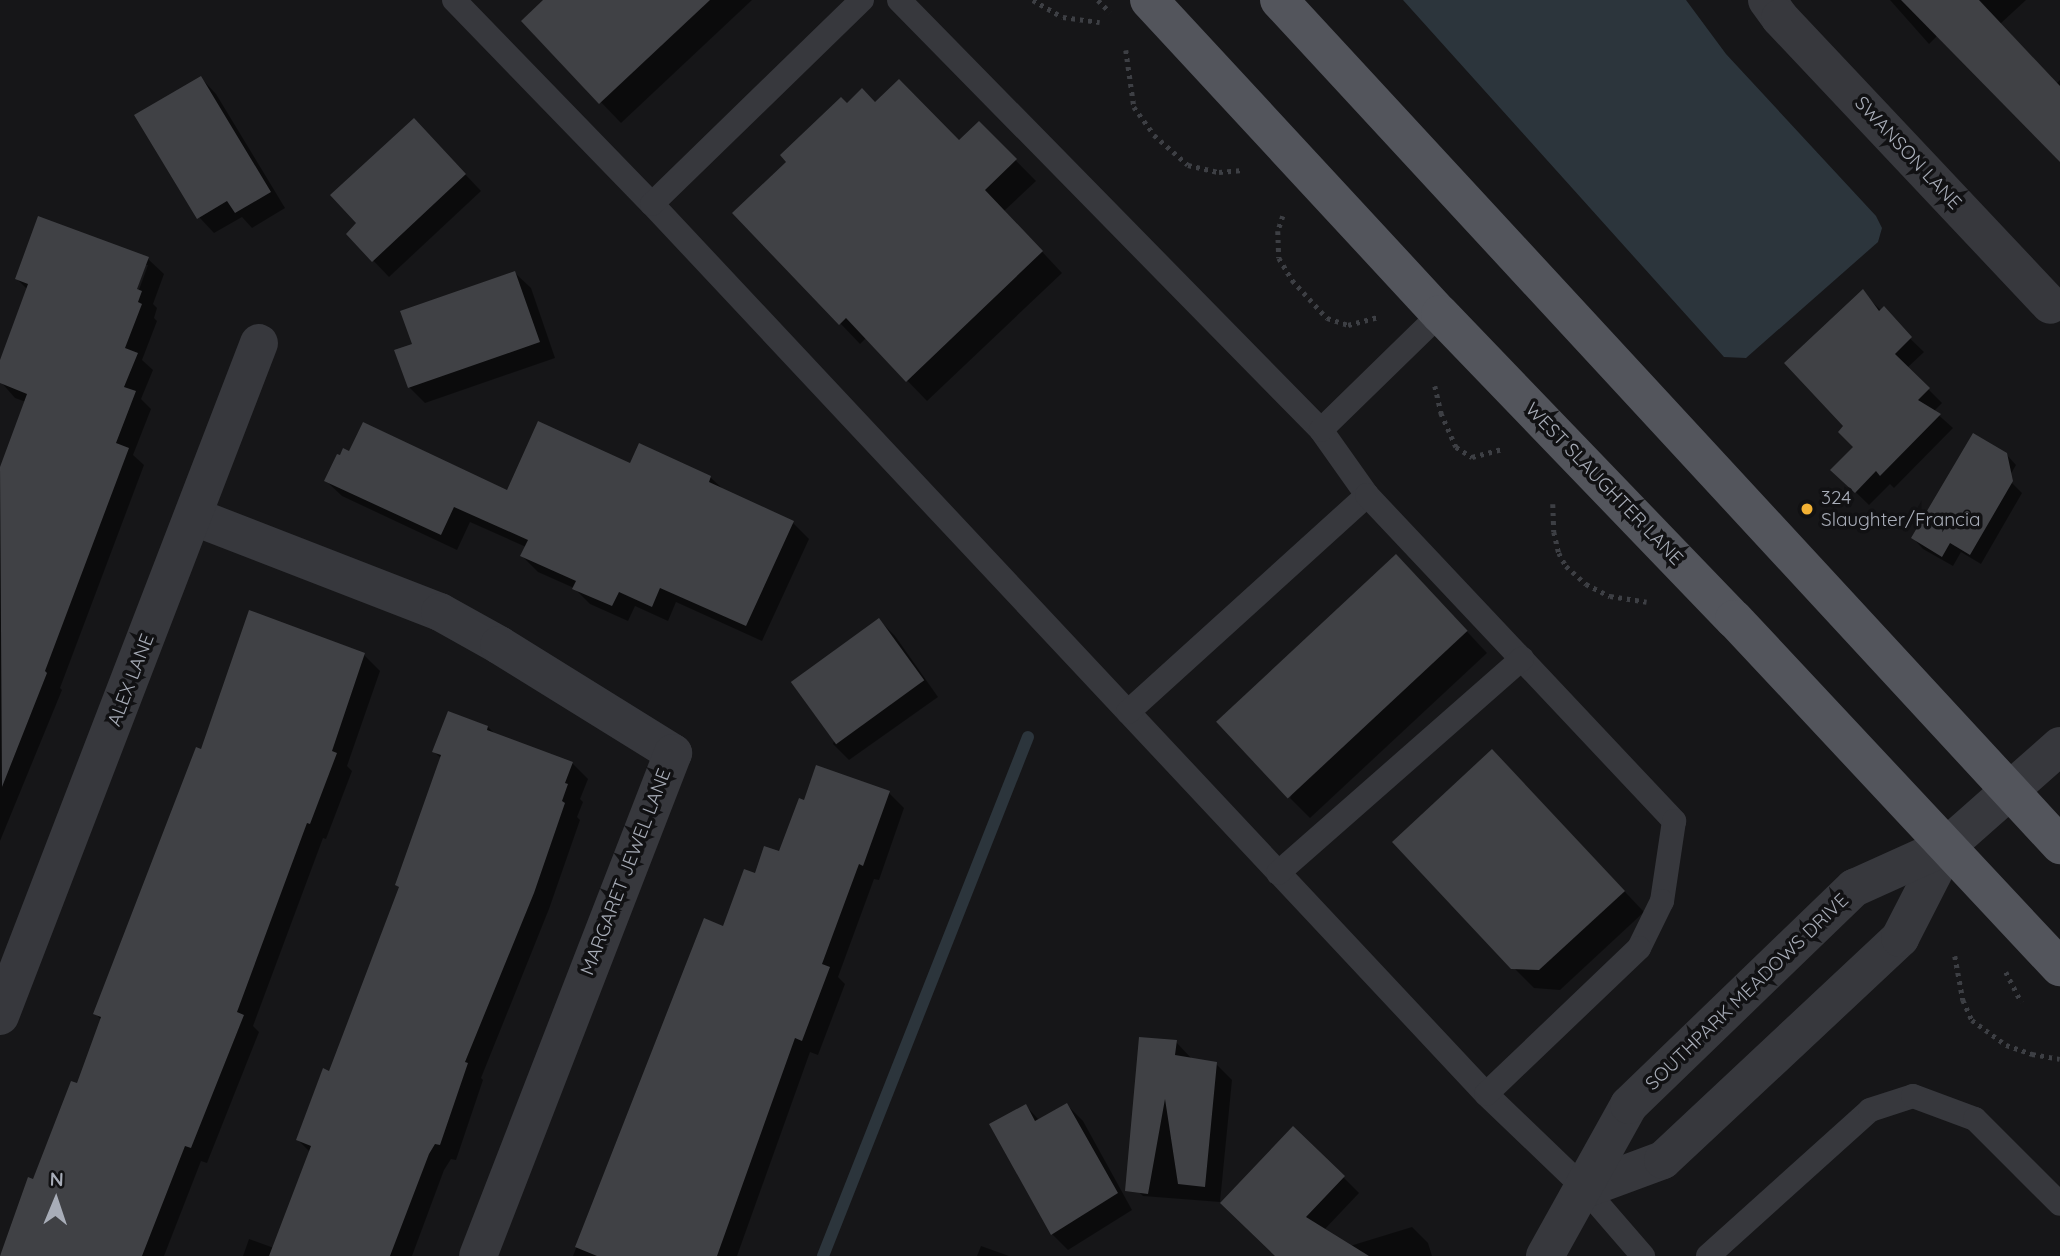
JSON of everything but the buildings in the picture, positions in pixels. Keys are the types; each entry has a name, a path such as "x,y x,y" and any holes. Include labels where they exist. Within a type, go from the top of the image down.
{"main road":[{"name":"WEST SLAUGHTER LANE","path":"1149,0 1440,314 2060,967"},
{"path":"1279,0 2009,793 2060,845"}],"street":[{"name":"SWANSON LANE","path":"1767,0 1780,18 2050,305"},
{"name":"ALEX LANE","path":"0,1016 195,517 259,343"},
{"name":"MARGARET JEWEL LANE","path":"195,517 440,612 499,645 673,753 478,1256"},
{"path":"1585,1189 1663,1160 1900,938 1947,846 2060,746"},
{"name":"SOUTHPARK MEADOWS DRIVE","path":"1545,1256 1585,1189 1629,1105 1854,888 1947,846"}],"lane":[{"path":"454,0 652,204 1486,1094 1585,1189 1643,1256"},
{"path":"652,204 862,0"},
{"path":"899,0 1321,430 1367,495 1674,821 1662,901 1639,948 1486,1094"},
{"path":"1321,430 1440,314"},
{"path":"1128,712 1367,495"},
{"path":"1279,873 1522,659"},
{"path":"1708,1256 1870,1110 1913,1096 1975,1119 2060,1205"}],"path":[{"path":"1033,0 1063,17 1100,22"},
{"path":"1126,50 1133,107 1154,135 1188,165 1219,173 1240,170"},
{"path":"1283,216 1278,231 1279,258 1292,279 1327,318 1348,325 1377,317"},
{"path":"1435,386 1441,413 1456,447 1472,457 1502,449"},
{"path":"1553,504 1554,532 1559,554 1566,566 1586,584 1610,596 1647,602"},
{"path":"1955,956 1963,1000 1972,1020 2006,1045 2032,1054 2060,1059"},
{"path":"2013,983 2021,1002"}],"shaded area":[{"path":"1403,0 1686,0 1726,54 1876,216 1882,228 1878,242 1746,358 1724,357"}],"waterway":[{"path":"823,1256 1028,737"}],"place":[{"name":"324 Slaughter/Francia","path":"1807,509"}]}
